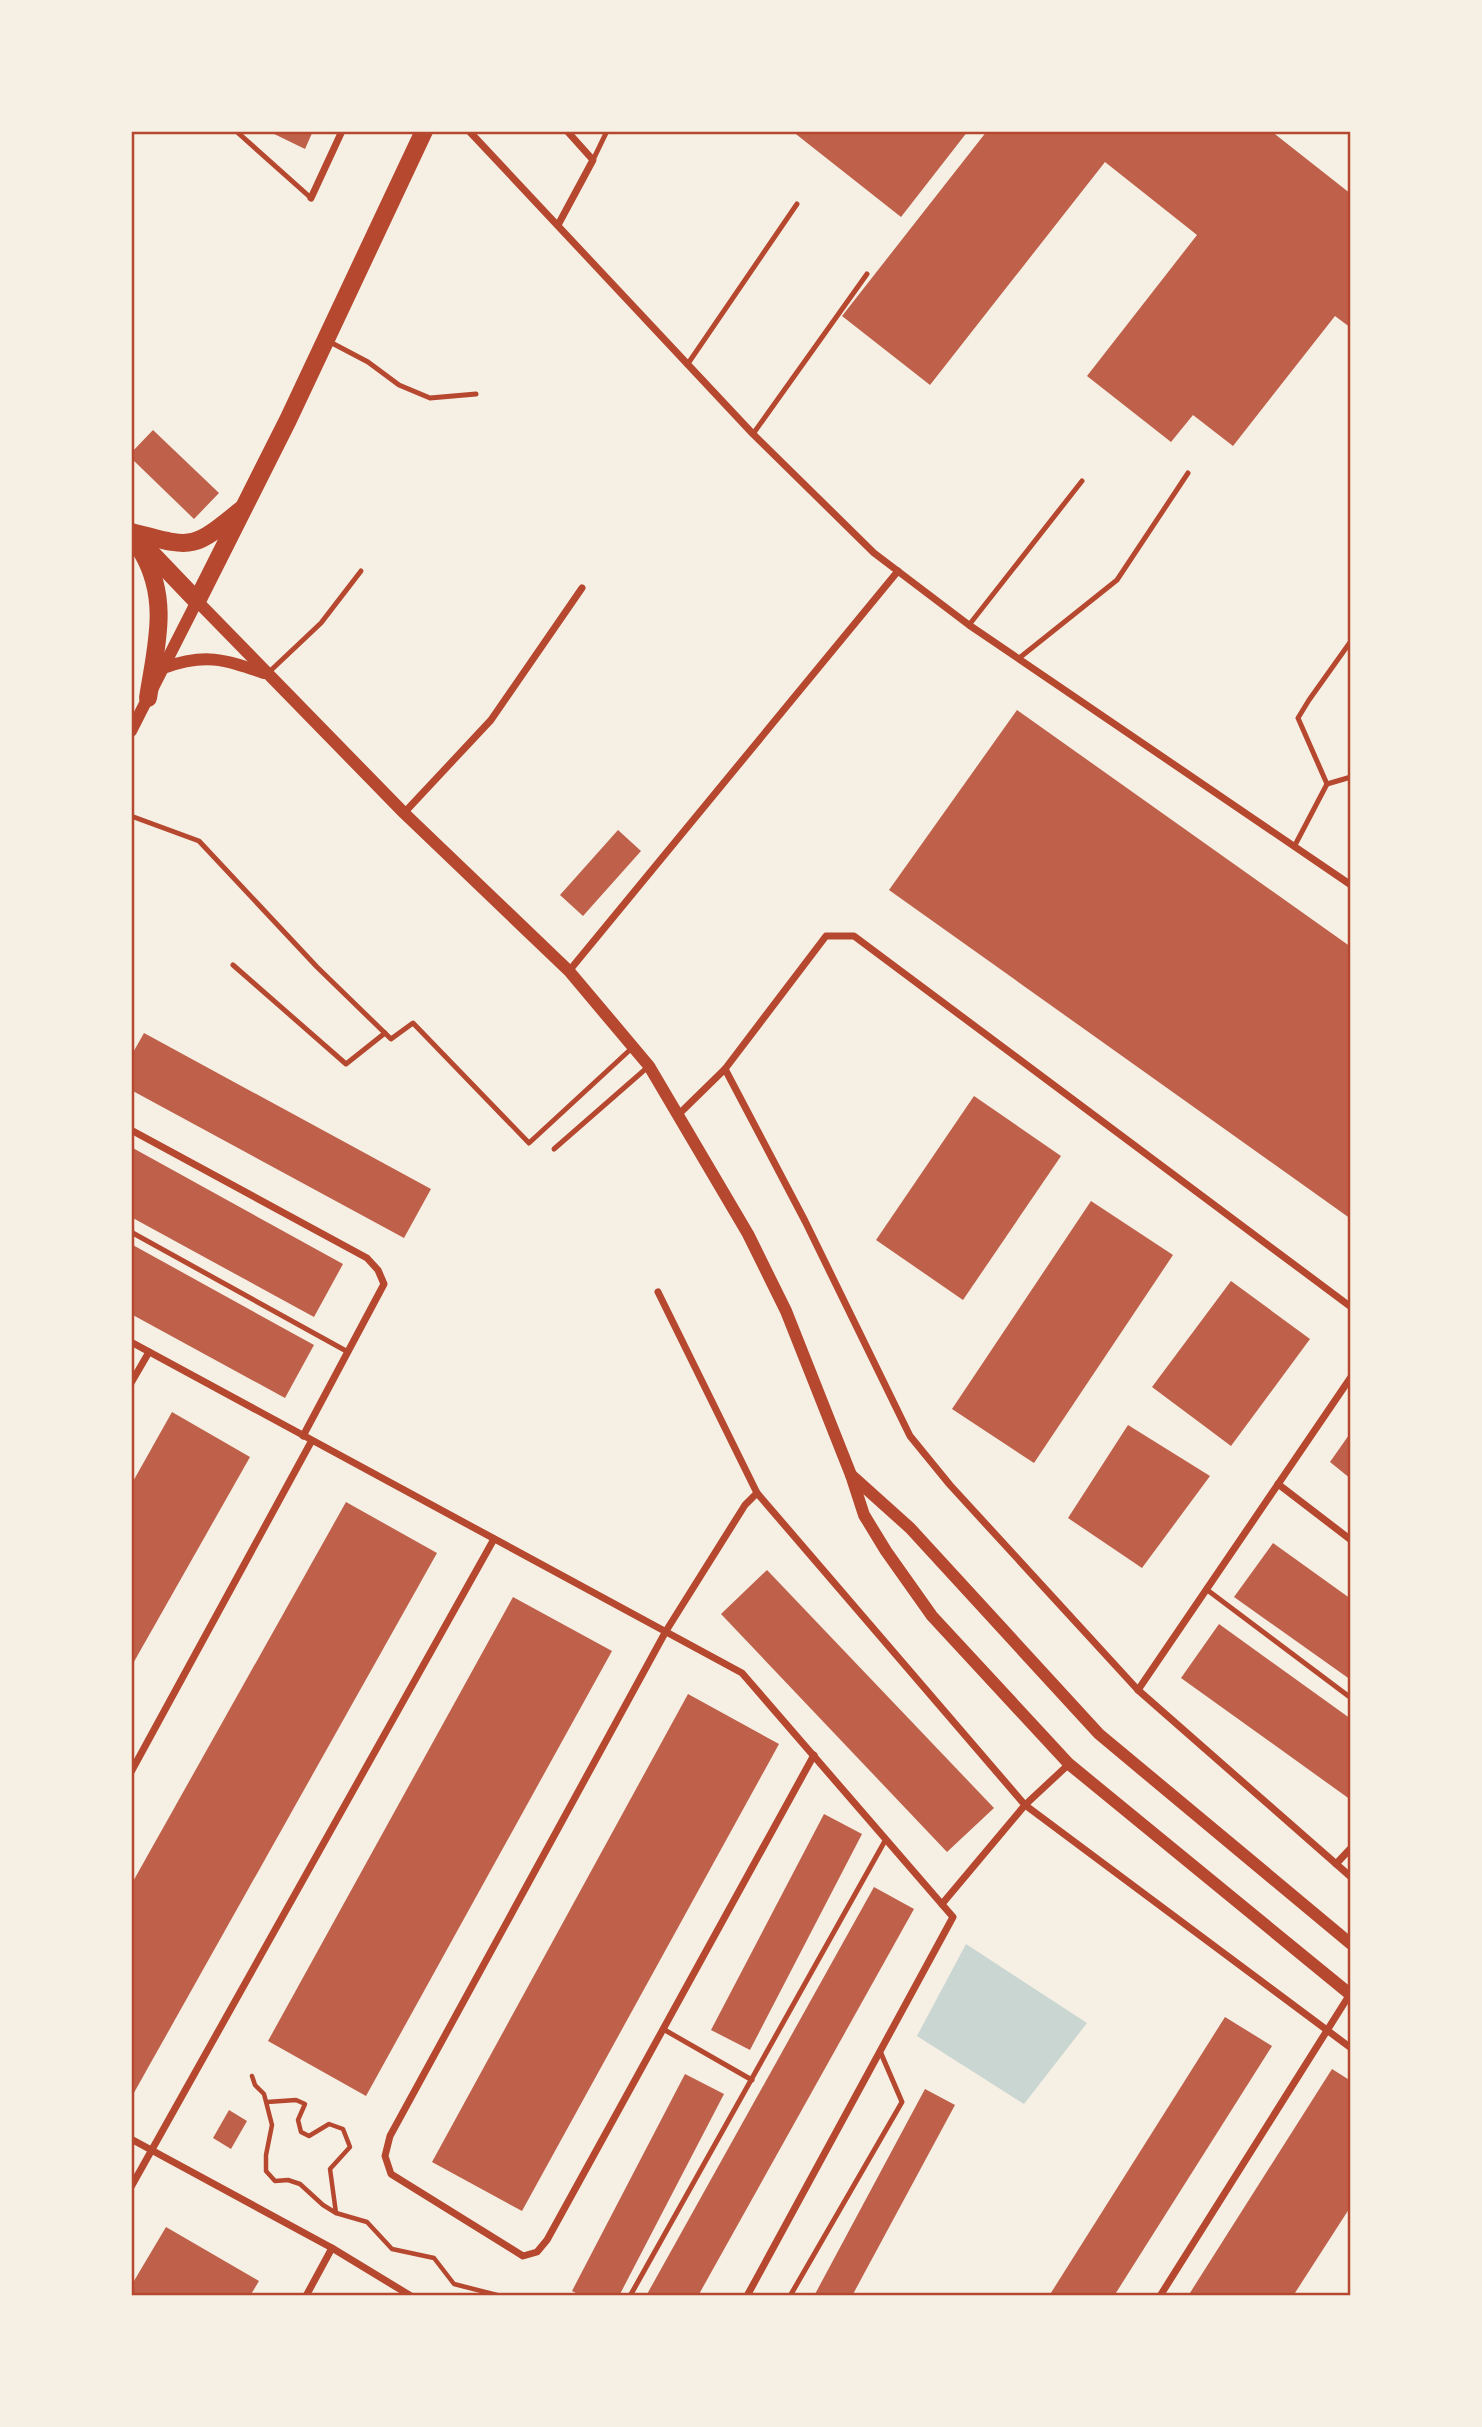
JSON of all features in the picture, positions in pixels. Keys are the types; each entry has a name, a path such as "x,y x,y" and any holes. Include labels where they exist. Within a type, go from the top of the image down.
{"main road":[{"path":"131,532 197,601 247,504 424,131"},
{"path":"131,532 186,544 198,542 212,534 247,504"},
{"path":"131,532 157,583 160,625 148,698"}],"street":[{"path":"311,198 342,131"},
{"path":"469,131 752,434 874,553 969,625 1351,885"},
{"path":"558,225 593,160 566,131"},
{"path":"569,971 898,571"},
{"path":"404,813 491,720 582,588"},
{"path":"131,731 197,601 404,813 569,971 635,1046 649,1066 748,1234 786,1311 851,1475 864,1516 932,1616 1069,1764 1350,1994 1160,2296"},
{"path":"163,668 186,660 206,658 227,661 267,674"},
{"path":"679,1114 725,1069 826,936 854,936 1351,1307"},
{"path":"725,1069 805,1222 910,1436 950,1485 1138,1690 1351,1877"},
{"path":"131,1130 367,1258 378,1270 384,1284 303,1436"},
{"path":"658,1292 757,1493 1025,1805 1351,2048"},
{"path":"131,1342 742,1673 953,1917 747,2296"},
{"path":"131,1383 149,1352"},
{"path":"1138,1690 1351,1377"},
{"path":"131,1772 311,1441"},
{"path":"851,1475 911,1528 1099,1734 1351,1944"},
{"path":"1278,1484 1351,1540"},
{"path":"757,1493 745,1505 666,1631 390,2136 385,2156 391,2174 523,2256 537,2252 547,2240 814,1755"},
{"path":"131,2187 494,1539"},
{"path":"942,1905 1025,1805 1069,1764"},
{"path":"1336,1864 1351,1848"},
{"path":"131,2139 332,2248 411,2296"},
{"path":"306,2296 332,2248"}],"lane":[{"path":"236,131 311,198"},
{"path":"593,160 607,131"},
{"path":"687,365 797,204"},
{"path":"752,434 867,274"},
{"path":"325,340 368,362 398,385 430,398 476,394"},
{"path":"1018,659 1117,580 1188,473"},
{"path":"969,625 1082,481"},
{"path":"267,674 321,623 361,571"},
{"path":"1327,784 1298,718 1351,641"},
{"path":"1294,847 1327,784 1351,777"},
{"path":"131,816 200,841 317,967 391,1039 413,1023 529,1143 635,1046"},
{"path":"233,965 346,1064 385,1033"},
{"path":"554,1149 649,1066"},
{"path":"131,1232 348,1352"},
{"path":"1206,1589 1351,1698"},
{"path":"630,2296 886,1839"},
{"path":"663,2029 752,2080"},
{"path":"790,2296 902,2102 880,2051"}],"path":[{"path":"252,2076 267,2102 272,2125 267,2147 266,2171 275,2181 288,2180 300,2184 336,2213 366,2222 392,2249 434,2258 454,2284 501,2296"},
{"path":"267,2102 296,2100 304,2104 299,2120 301,2133 309,2136 329,2124 343,2129 350,2147 330,2169 336,2213"}],"shaded area":[{"path":"966,1944 1087,2023 1024,2104 917,2036"}],"building":[{"path":"268,131 313,131 305,149"},
{"path":"792,131 968,131 901,217"},
{"path":"987,131 1271,131 1351,194 1351,328 1335,316 1233,446 1193,415 1171,442 1087,376 1197,235 1105,162 930,385 842,316"},
{"path":"153,430 219,493 194,519 131,458 131,453"},
{"path":"1017,710 1351,947 1351,1219 889,890"},
{"path":"618,830 641,851 583,916 560,895"},
{"path":"144,1033 431,1189 404,1238 131,1090 131,1056"},
{"path":"974,1096 1061,1156 963,1300 876,1240"},
{"path":"131,1147 343,1264 314,1317 131,1217"},
{"path":"1091,1201 1173,1255 1034,1463 952,1409"},
{"path":"131,1244 314,1345 285,1398 131,1314"},
{"path":"1231,1281 1310,1339 1231,1446 1152,1387"},
{"path":"172,1412 250,1457 131,1667 131,1485"},
{"path":"1128,1425 1210,1476 1142,1568 1068,1518"},
{"path":"1351,1432 1351,1479 1330,1462"},
{"path":"346,1502 437,1553 131,2098 131,1885"},
{"path":"1273,1543 1351,1599 1351,1680 1234,1597"},
{"path":"767,1570 994,1808 947,1852 721,1614"},
{"path":"513,1597 612,1651 366,2096 268,2041"},
{"path":"1219,1624 1351,1719 1351,1800 1181,1678"},
{"path":"688,1694 779,1744 522,2211 432,2162"},
{"path":"824,1814 862,1834 750,2050 711,2030"},
{"path":"874,1887 914,1909 698,2296 646,2296"},
{"path":"1225,2017 1272,2046 1114,2296 1049,2296"},
{"path":"1332,2069 1351,2081 1351,2206 1293,2296 1188,2296"},
{"path":"685,2074 724,2094 619,2296 582,2296 572,2291"},
{"path":"925,2089 955,2105 852,2296 814,2296"},
{"path":"229,2110 247,2121 231,2149 213,2138"},
{"path":"166,2227 259,2281 250,2296 131,2296 131,2286"}]}
